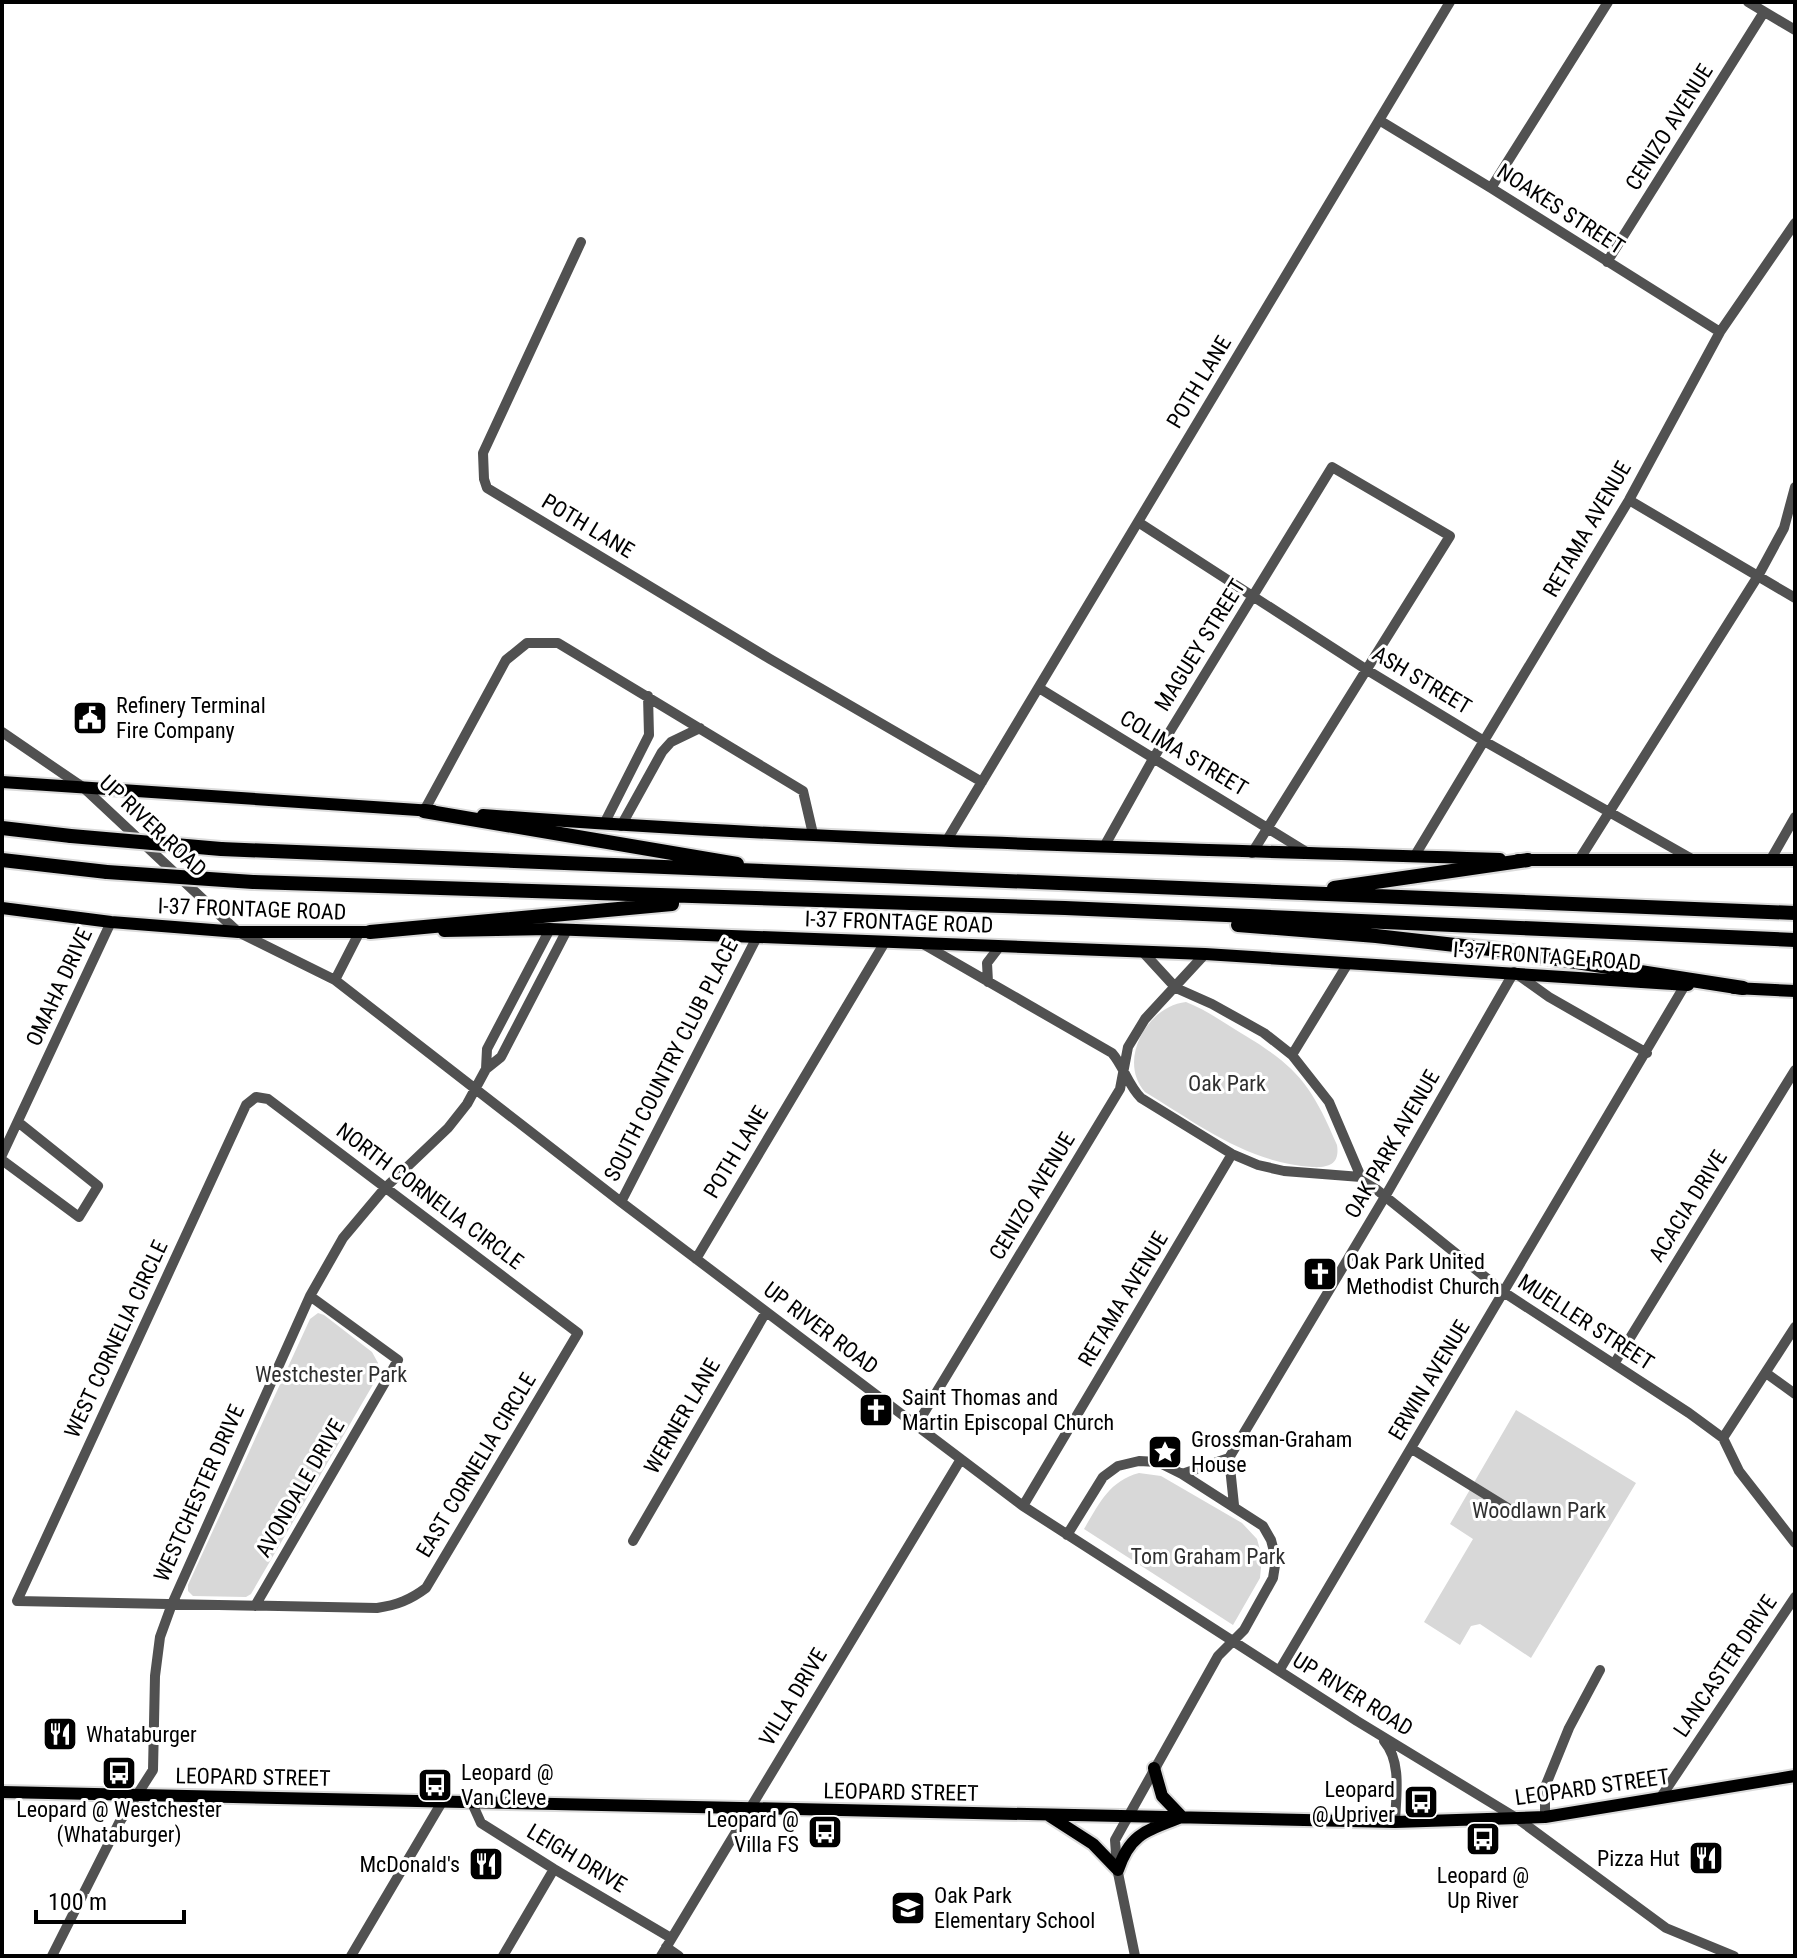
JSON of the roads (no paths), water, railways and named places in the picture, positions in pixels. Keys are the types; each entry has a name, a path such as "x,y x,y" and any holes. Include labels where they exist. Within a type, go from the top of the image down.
{"highway":[{"path":"424,811 716,858 765,871"},
{"path":"2,828 221,849 1795,913"},
{"path":"2,860 107,872 253,882 1167,913 1795,940"},
{"path":"1294,894 1528,860"},
{"path":"364,932 729,899"},
{"path":"1167,913 1209,923 1376,936 1499,950 1743,988"}],"main road":[{"path":"2,782 621,826 1252,853 1528,860 1795,860"},
{"name":"I-37 FRONTAGE ROAD","path":"2,908 111,922 238,932 550,929 1142,951 1795,991"},
{"path":"1047,1815 1093,1844 1118,1870 1134,1839 1182,1817 1162,1796 1154,1768"},
{"name":"LEOPARD STREET","path":"2,1792 1395,1822 1545,1817 1795,1776"}],"street":[{"name":"POTH LANE","path":"947,840 1450,2"},
{"path":"1491,188 1608,2"},
{"path":"1748,2 1795,30"},
{"name":"CENIZO AVENUE","path":"1607,262 1764,12"},
{"name":"NOAKES STREET","path":"1379,120 1720,332"},
{"name":"RETAMA AVENUE","path":"1414,857 1629,500 1720,332 1795,223"},
{"name":"POTH LANE","path":"581,242 483,453 487,488 770,659 982,782"},
{"name":"MAGUEY STREET","path":"1105,845 1153,759 1332,467 1450,536 1367,670"},
{"path":"1579,860 1758,576 1784,528 1795,487"},
{"path":"1629,500 1795,598"},
{"name":"ASH STREET","path":"1138,522 1367,670 1484,741 1694,860"},
{"path":"424,811 506,660 527,643 558,643 803,791 813,834"},
{"path":"1252,853 1367,670"},
{"name":"COLIMA STREET","path":"1039,688 1308,853"},
{"path":"604,824 640,756 651,727 648,696"},
{"path":"621,826 654,763 671,742 700,728"},
{"name":"UP RIVER ROAD","path":"2,732 84,788 238,932 335,980 621,1202 1023,1506 1377,1733 1518,1819 1666,1928 1734,1956"},
{"path":"640,756 654,763"},
{"path":"1771,859 1795,817"},
{"name":"OMAHA DRIVE","path":"2,1158 111,922"},
{"path":"486,1069 487,1049 550,929"},
{"path":"486,1069 501,1057 567,930"},
{"path":"335,980 364,932"},
{"name":"SOUTH COUNTRY CLUB PLACE","path":"621,1202 757,937"},
{"name":"POTH LANE","path":"696,1259 885,942"},
{"path":"923,944 1112,1053 1132,1089 1141,1098 1232,1154 1284,1171 1361,1177 1329,1102 1292,1055 1264,1033 1176,988 1142,951"},
{"path":"988,982 987,963 1000,946"},
{"name":"CENIZO AVENUE","path":"916,1426 1120,1089 1128,1047 1145,1019 1205,954"},
{"path":"1292,1055 1347,965"},
{"path":"1514,972 1549,997 1647,1053"},
{"name":"OAK PARK AVENUE","path":"1229,1458 1514,972"},
{"path":"1549,997 1554,975"},
{"name":"ERWIN AVENUE","path":"1279,1671 1685,985"},
{"name":"WESTCHESTER DRIVE","path":"52,1956 119,1823 153,1770 155,1676 160,1637 310,1296 343,1238 385,1188 448,1128 476,1089 486,1069"},
{"name":"ACACIA DRIVE","path":"1614,1364 1795,1070"},
{"name":"NORTH CORNELIA CIRCLE","path":"256,1097 268,1099 578,1333"},
{"name":"WEST CORNELIA CIRCLE","path":"172,1604 17,1601 246,1105 256,1097"},
{"path":"2,1158 79,1217 98,1186 18,1122"},
{"name":"RETAMA AVENUE","path":"1023,1506 1232,1154"},
{"name":"MUELLER STREET","path":"1361,1177 1505,1293 1723,1438 1739,1471 1795,1543"},
{"name":"AVONDALE DRIVE","path":"255,1606 398,1360 310,1296"},
{"name":"WERNER LANE","path":"633,1541 766,1312"},
{"path":"1723,1438 1795,1327"},
{"name":"EAST CORNELIA CIRCLE","path":"255,1606 377,1608 397,1605 426,1588 578,1333"},
{"path":"1766,1373 1795,1394"},
{"path":"1412,1449 1511,1510"},
{"path":"1182,1474 1229,1458 1234,1505"},
{"name":"VILLA DRIVE","path":"666,1947 961,1459"},
{"path":"1067,1535 1103,1477 1118,1466 1139,1461 1158,1462 1234,1505 1263,1526 1276,1559 1273,1578 1244,1630 1218,1656 1115,1840 1135,1956"},
{"name":"LANCASTER DRIVE","path":"1661,1797 1795,1597"},
{"path":"172,1604 255,1606"},
{"path":"1545,1817 1545,1787 1569,1728 1600,1670"},
{"path":"1377,1733 1392,1751 1396,1770 1395,1822"},
{"path":"351,1956 442,1802"},
{"name":"LEIGH DRIVE","path":"472,1803 481,1823 554,1869 679,1956"},
{"path":"503,1956 554,1869"}],"place":[{"name":"Refinery Terminal Fire Company","path":"90,718"},
{"name":"Oak Park United Methodist Church","path":"1320,1274"},
{"name":"Saint Thomas and Martin Episcopal Church","path":"876,1410"},
{"name":"Grossman-Graham House","path":"1165,1452"},
{"name":"Whataburger","path":"60,1734"},
{"name":"Leopard @ Westchester (Whataburger)","path":"119,1773"},
{"name":"Leopard @ Van Cleve","path":"435,1785"},
{"name":"Leopard @ Upriver","path":"1421,1802"},
{"name":"Leopard @ Villa FS","path":"825,1832"},
{"name":"Leopard @ Up River","path":"1483,1839"},
{"name":"Pizza Hut","path":"1706,1858"},
{"name":"McDonald's","path":"486,1864"},
{"name":"Oak Park Elementary School","path":"908,1908"}],"park label":[{"name":"Oak Park","path":"1227,1083"},
{"name":"Westchester Park","path":"331,1374"},
{"name":"Woodlawn Park","path":"1539,1510"},
{"name":"Tom Graham Park","path":"1208,1556"}]}
